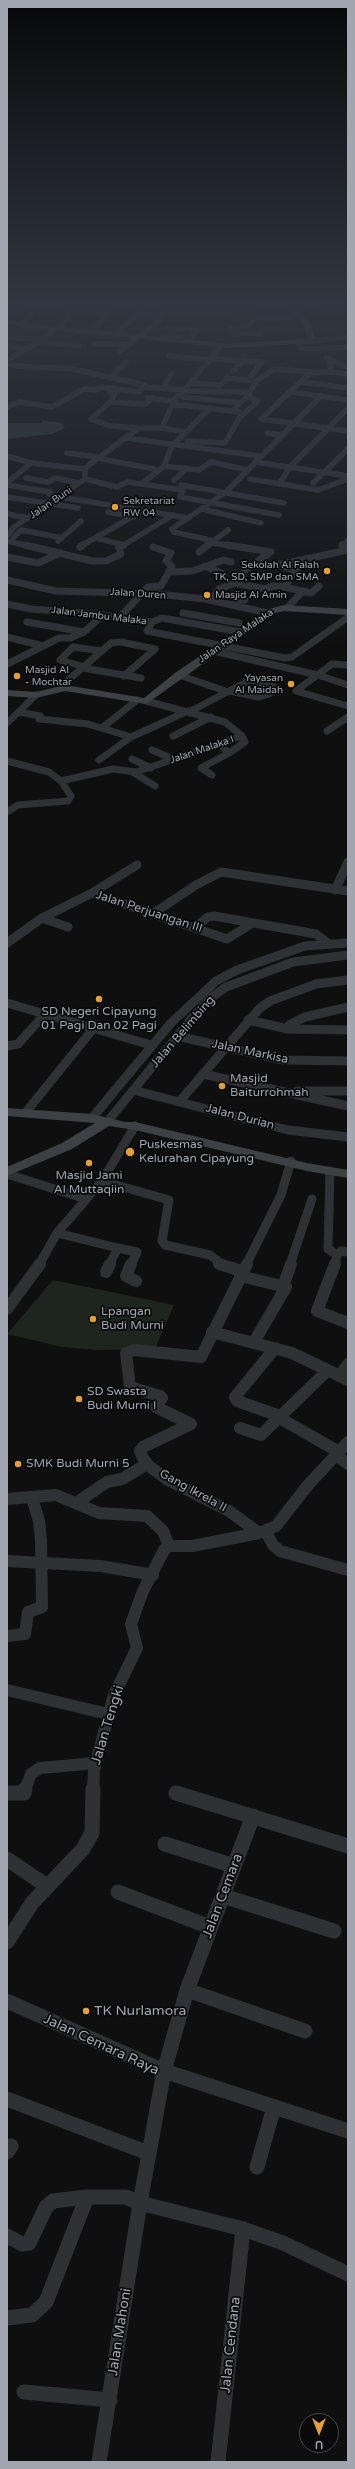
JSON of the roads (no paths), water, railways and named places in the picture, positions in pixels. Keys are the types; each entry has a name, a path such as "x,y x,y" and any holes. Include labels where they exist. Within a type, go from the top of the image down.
{"street":[{"path":"93,419 110,426 162,428 186,432"},
{"path":"162,428 166,419"},
{"path":"143,483 162,468 172,446 199,419"},
{"path":"177,440 224,444 238,419"},
{"path":"261,419 348,431"},
{"path":"211,600 219,589 235,583 246,569 271,552 213,542 172,530 226,492 298,419"},
{"path":"280,483 290,467 338,419"},
{"path":"7,456 31,463 85,468 139,428"},
{"path":"267,433 281,435"},
{"path":"126,438 172,446 260,456"},
{"path":"313,483 348,449"},
{"path":"67,453 162,468 201,470 211,462 219,452"},
{"path":"211,462 248,470"},
{"path":"255,462 348,477"},
{"path":"8,482 31,463"},
{"name":"Jalan Buni","path":"8,539 14,527 52,503 82,481 86,474 85,468"},
{"path":"174,480 185,470"},
{"path":"250,479 280,483 300,489 318,490 348,477"},
{"path":"26,478 48,482 55,478 117,487 126,482 143,483 183,490 180,497 279,515"},
{"path":"8,482 50,492 49,494 60,497 188,518"},
{"path":"182,485 284,504"},
{"path":"7,497 78,508"},
{"path":"202,509 261,523"},
{"path":"80,547 144,510"},
{"path":"108,512 134,517"},
{"path":"7,514 28,518"},
{"path":"8,539 99,562 173,515"},
{"path":"46,549 62,538 81,521"},
{"path":"103,523 117,526"},
{"path":"8,539 21,530 62,538"},
{"path":"199,552 228,530"},
{"path":"96,538 121,549"},
{"path":"348,540 341,545 348,549"},
{"path":"120,617 148,587 160,587 169,572 172,564 166,561 171,553 153,547"},
{"path":"264,558 281,564 348,549"},
{"path":"7,557 38,563 60,553"},
{"path":"169,572 192,570 224,560 231,562"},
{"path":"281,564 278,566 296,572 284,587"},
{"path":"205,566 223,574"},
{"name":"Jalan Duren","path":"7,580 56,591 143,594 211,600 268,613"},
{"path":"235,583 266,589 273,586 311,592 319,586"},
{"path":"49,597 56,591"},
{"path":"287,608 303,591"},
{"path":"233,605 241,599 245,600"},
{"name":"Jalan Jambu Malaka","path":"7,604 30,609 103,615 152,622 147,631 218,650"},
{"name":"Jalan Raya Malaka","path":"142,701 218,650 268,613 277,609 287,608 348,617"},
{"path":"175,620 185,611 239,623 231,629"},
{"path":"7,664 59,638 70,638 84,632 103,615"},
{"path":"218,650 290,658 348,617"},
{"path":"152,622 160,618 231,629 241,632"},
{"path":"27,622 84,632"},
{"path":"7,637 44,646"},
{"path":"65,688 66,682 114,642 155,649 124,676"},
{"path":"102,651 73,647 60,660 124,676 141,678"},
{"path":"218,650 318,675 348,685"},
{"path":"7,654 20,657"},
{"path":"348,665 334,664 296,691 348,706"},
{"path":"99,760 131,737 190,711 229,692 251,680 278,687 269,694 260,697 229,692 179,675"},
{"path":"7,693 36,695 65,688 142,701"},
{"path":"7,723 36,695"},
{"path":"102,728 142,701"},
{"name":"Jalan Malaka I","path":"61,781 113,769 134,773 242,736 230,724 211,716 142,701"},
{"path":"19,712 40,716 39,719 68,723 74,722 102,728 131,737"},
{"path":"173,736 211,716"},
{"path":"327,731 348,717"},
{"path":"337,724 348,726"},
{"path":"212,775 201,768 229,753 245,742 242,736"},
{"path":"219,744 229,753"},
{"path":"152,750 174,760"},
{"path":"132,760 151,768"},
{"path":"7,761 49,772 61,781 71,796 68,801 29,805 18,804 7,812"},
{"path":"134,773 155,786"},
{"path":"335,890 348,862"},
{"path":"92,893 137,865"},
{"path":"154,913 196,885 218,873 348,891"},
{"name":"Jalan Perjuangan III","path":"9,942 42,918 92,893 227,939 251,924"},
{"path":"195,927 208,917 214,916 251,924 316,934 329,944"},
{"path":"42,918 68,927"},
{"path":"8,1307 34,1275 58,1233 102,1181 116,1125 151,1045 182,1012 221,978 292,950 329,944 348,943"},
{"name":"Jalan Belimbing","path":"116,1125 133,1090 212,997 241,980 293,962 348,955"},
{"path":"180,1101 259,1009 288,994 316,984 348,980"},
{"path":"7,1004 92,1030 151,1045"},
{"path":"288,1029 289,1025 305,1017 348,1007"},
{"path":"7,1046 18,1044 44,1015"},
{"path":"248,1020 288,1029 348,1030"},
{"path":"26,1112 92,1030"},
{"name":"Jalan Markisa","path":"178,1036 227,1046 250,1054 284,1060 348,1061"},
{"path":"203,1074 348,1106"},
{"name":"Jalan Durian","path":"133,1090 288,1130 348,1137"},
{"path":"277,1091 348,1091"},
{"path":"7,1112 26,1112 116,1125 348,1174"},
{"path":"7,1173 116,1125"},
{"path":"291,1161 281,1195 212,1332 292,1353 344,1378 348,1364"},
{"path":"330,1171 328,1249 337,1257"},
{"path":"7,1173 86,1199"},
{"path":"102,1181 169,1200 162,1241 165,1245 210,1255 219,1264 241,1273 284,1284"},
{"path":"254,1342 286,1288 284,1284 312,1199"},
{"path":"58,1233 137,1252 126,1276 136,1281"},
{"path":"106,1272 118,1248"},
{"path":"348,1252 341,1251 337,1257 318,1311 348,1323"},
{"name":"Gang Ikrela II","path":"212,1332 200,1358 134,1350 126,1353 130,1387 160,1396 162,1398 156,1407 191,1424 142,1447 140,1451 147,1464 168,1480 246,1522 262,1533 280,1551 303,1559 348,1570"},
{"path":"275,1348 235,1397 237,1401 279,1416 305,1431 337,1454 348,1464"},
{"path":"240,1428 261,1435 327,1370"},
{"path":"7,1499 56,1495 104,1514 147,1516 163,1531 169,1546 198,1545 262,1533 276,1526 308,1484 348,1442"},
{"path":"76,1503 107,1482 122,1479 147,1464"},
{"path":"7,1636 25,1634 28,1612 42,1607 39,1521 32,1498"},
{"name":"Jalan Tengki","path":"7,1942 32,1902 83,1849 92,1833 95,1763 114,1695 137,1648 131,1624 144,1591 164,1550 169,1546"},
{"path":"7,1561 40,1564 101,1566 153,1575"},
{"path":"7,1690 108,1714"},
{"path":"7,1793 24,1793 32,1774 40,1768 95,1763"},
{"path":"176,1792 348,1846"},
{"name":"Jalan Cemara","path":"164,2071 187,1990 253,1816"},
{"path":"165,1844 234,1866"},
{"path":"7,1859 47,1886"},
{"path":"118,1892 210,1927"},
{"path":"223,1896 334,1931"},
{"path":"187,1990 305,2031"},
{"name":"Jalan Cemara Raya","path":"7,2001 164,2071 148,2152 140,2203"},
{"path":"164,2071 348,2131"},
{"path":"7,2100 148,2152"},
{"path":"257,2167 274,2107"},
{"path":"7,2236 22,2244 29,2243 46,2207 54,2201 87,2197 115,2196 243,2229 283,2243 348,2274"},
{"path":"7,2318 32,2315 46,2302 87,2197"},
{"name":"Jalan Mahoni","path":"99,2462 140,2203"},
{"name":"Jalan Cendana","path":"219,2462 243,2229"},
{"path":"24,2392 110,2400"}],"place":[{"name":"Sekretariat RW 04","path":"115,507"},
{"name":"Sekolah Al Falah TK, SD, SMP dan SMA","path":"327,571"},
{"name":"Masjid Al Amin","path":"207,595"},
{"name":"Masjid Al - Mochtar","path":"17,676"},
{"name":"Yayasan Al Maidah","path":"291,684"},
{"name":"SD Negeri Cipayung 01 Pagi Dan 02 Pagi","path":"99,999"},
{"name":"Masjid Baiturrohmah","path":"222,1086"},
{"name":"Puskesmas Kelurahan Cipayung","path":"130,1152"},
{"name":"Masjid Jami Al Muttaqiin","path":"89,1163"},
{"name":"Lpangan Budi Murni","path":"93,1319"},
{"name":"SD Swasta Budi Murni I","path":"79,1399"},
{"name":"SMK Budi Murni 5","path":"18,1464"},
{"name":"TK Nurlamora","path":"86,2011"}]}
